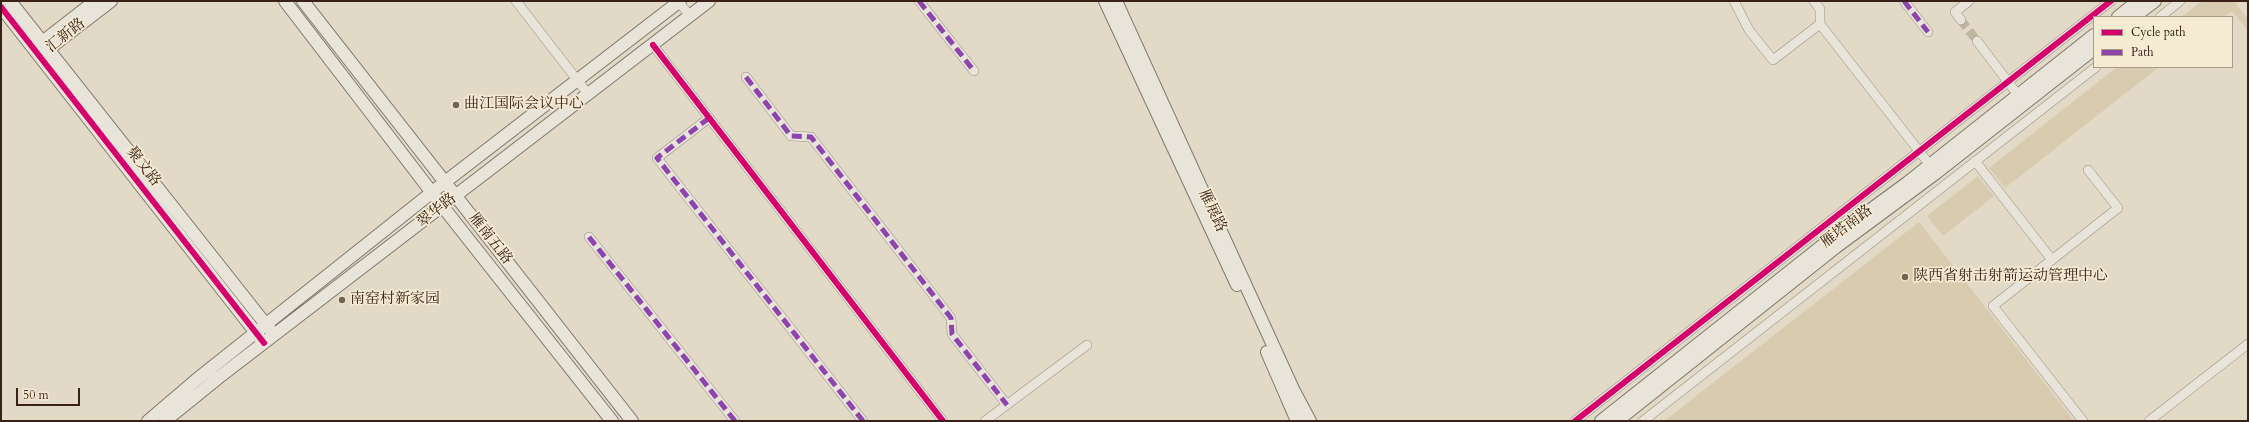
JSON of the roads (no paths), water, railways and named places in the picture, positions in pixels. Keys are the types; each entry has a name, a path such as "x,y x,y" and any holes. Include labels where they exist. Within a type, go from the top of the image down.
{"main road":[{"name":"聚文路","path":"10,1 41,49 264,343"},
{"name":"汇新路","path":"41,49 95,1"},
{"name":"汇新路","path":"41,49 111,1"},
{"name":"雁南五路","path":"285,1 443,207 612,421"},
{"name":"雁南五路","path":"303,1 632,421"},
{"name":"翠华路","path":"148,421 444,182 679,1"},
{"name":"翠华路","path":"165,421 264,343 443,207 455,196 709,1"},
{"name":"雁展路","path":"1105,1 1238,288 1296,421"},
{"name":"雁展路","path":"1116,1 1293,389 1310,421"},
{"path":"2119,16 2138,1"},
{"path":"2135,16 2155,1"},
{"name":"聚文路","path":"1,6 41,49 274,336"},
{"name":"雁塔南路","path":"1601,421 1832,238 1933,169 2018,95 2093,37"},
{"name":"雁塔南路","path":"1617,421 1933,169 2093,49"}],"street":[{"path":"679,1 690,16"},
{"path":"919,1 974,71"},
{"path":"1734,1 1749,30 1773,60 1820,24"},
{"path":"1814,1 1820,9 1820,24 1933,169"},
{"path":"1904,1 1928,32"},
{"path":"1960,20 1955,12 1969,1"},
{"path":"1575,421 2111,1"},
{"path":"2161,16 2180,1"},
{"path":"518,2 588,94"},
{"path":"1977,42 2018,95"},
{"path":"652,45 943,421"},
{"path":"1643,421 2095,68"},
{"path":"746,77 791,136 811,137 951,318 952,334 1007,405"},
{"path":"709,118 657,158 863,421"},
{"path":"1975,161 2052,260"},
{"path":"2083,421 1993,306 2118,208 2088,170"},
{"path":"589,238 735,421"},
{"path":"2149,421 2248,344"},
{"path":"985,421 1087,346"}],"tunnel":[{"path":"1961,20 1977,41"}],"place":[{"name":"曲江国际会议中心","path":"456,105"},
{"name":"陕西省射击射箭运动管理中心","path":"1905,277"},
{"name":"南窑村新家园","path":"342,300"}]}
